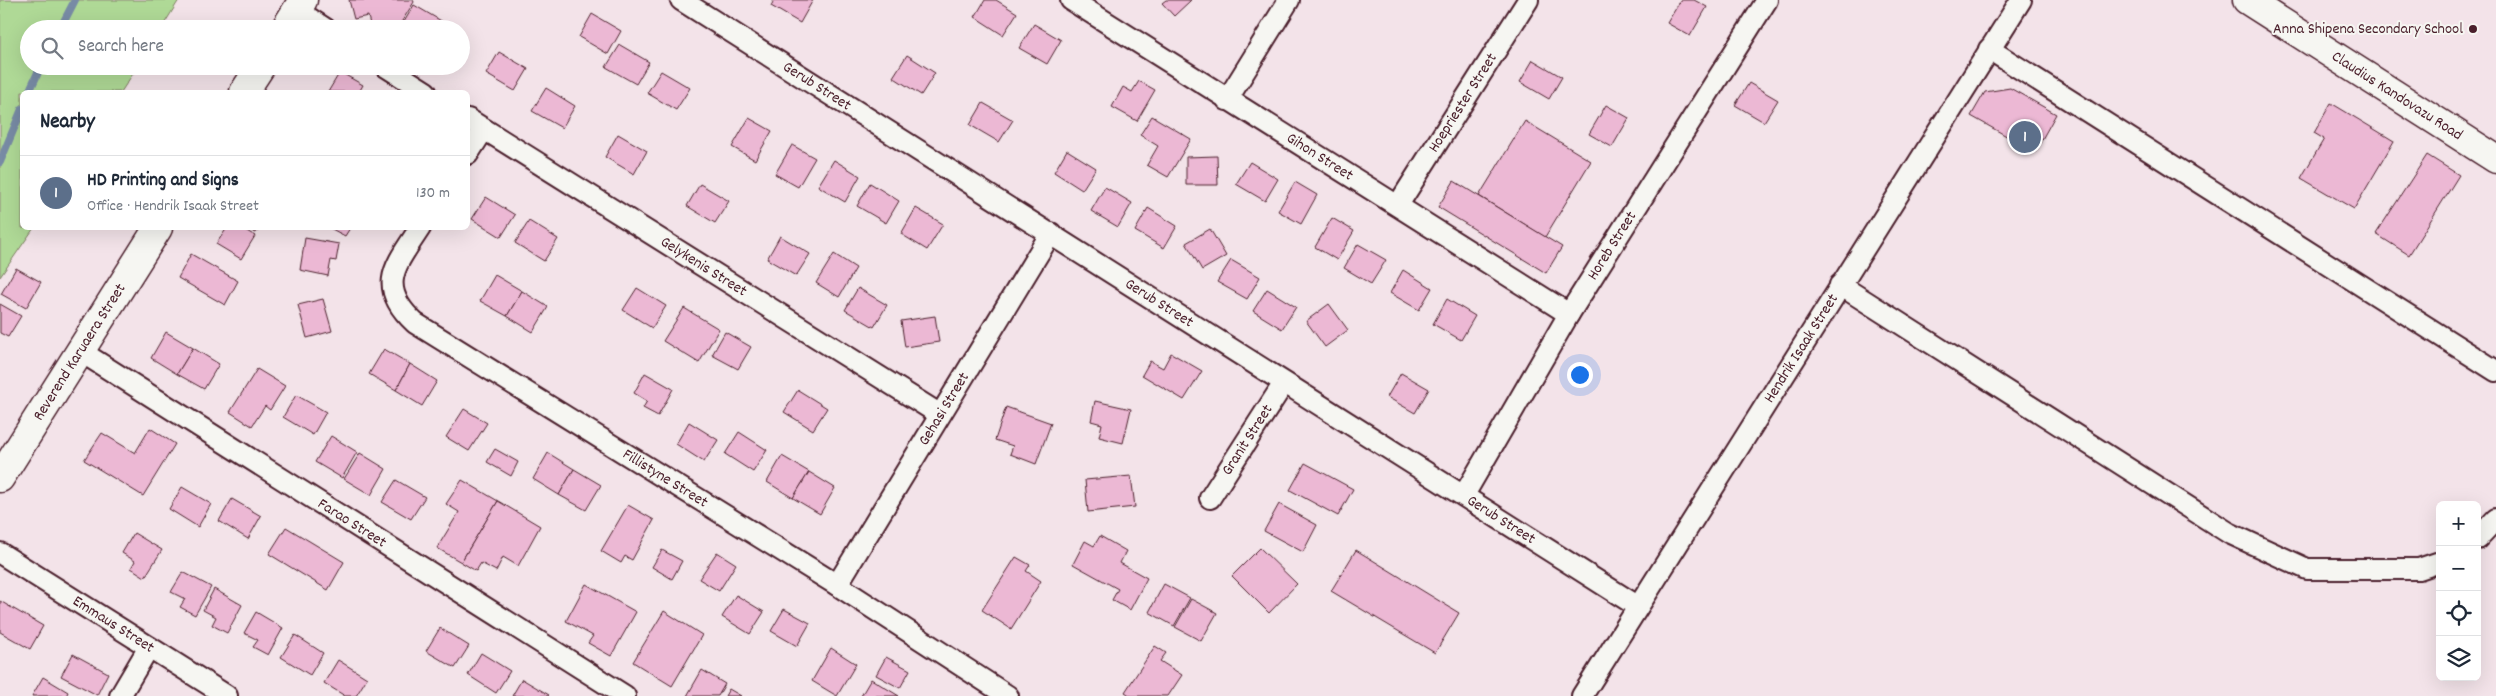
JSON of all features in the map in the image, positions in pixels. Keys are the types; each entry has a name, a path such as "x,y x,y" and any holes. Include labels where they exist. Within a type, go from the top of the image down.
{"street":[{"name":"Gerub Street","path":"680,0 1051,233 1637,606"},
{"name":"Gihon Street","path":"1071,0 1569,314"},
{"path":"1227,100 1289,0"},
{"name":"Hoepriester Street","path":"1398,206 1528,0"},
{"name":"Horeb Street","path":"1464,495 1569,314 1767,0"},
{"name":"Hendrik Isaak Street","path":"1582,696 2021,0"},
{"name":"Claudius Kandovazu Road","path":"2247,0 2496,159"},
{"path":"295,13 309,20"},
{"path":"1989,49 2496,371"},
{"path":"245,90 255,75"},
{"path":"399,75 423,90"},
{"path":"470,146 476,124"},
{"name":"Gelykenis Street","path":"476,124 939,414"},
{"name":"Reverend Karuaera Street","path":"0,478 157,230"},
{"name":"Fillistyne Street","path":"419,230 394,268 390,286 395,300 403,312 415,323 837,585 1008,696"},
{"name":"Gehasi Street","path":"837,585 939,414 1051,233"},
{"path":"1840,285 2229,533 2307,569 2420,569 2436,563"},
{"name":"Farao Street","path":"80,351 626,696"},
{"name":"Granit Street","path":"1210,498 1284,383"},
{"path":"2481,535 2496,519"},
{"name":"Emmaus Street","path":"0,553 227,696"},
{"path":"120,696 149,647"}],"green space":[{"path":"0,0 179,0 167,20 20,20 20,75 132,75 122,90 20,90 20,230 33,230 0,277"}],"building":[{"path":"349,0 413,0 414,2 403,20 369,20 368,16 354,19"},
{"path":"774,0 813,0 800,23 771,6"},
{"path":"985,0 996,0 1017,13 1003,35 975,17"},
{"path":"1166,0 1191,0 1174,16 1162,3"},
{"path":"1681,0 1694,0 1707,7 1690,36 1667,23"},
{"path":"414,5 440,20 405,20"},
{"path":"592,14 621,31 608,54 579,37"},
{"path":"1034,24 1061,40 1047,64 1019,48"},
{"path":"620,45 649,62 636,84 606,67"},
{"path":"499,52 528,69 515,91 486,74"},
{"path":"907,55 935,73 921,95 893,77"},
{"path":"1533,60 1562,77 1549,99 1520,82"},
{"path":"661,71 690,88 676,110 647,93"},
{"path":"338,75 345,75 363,85 360,90 329,90"},
{"path":"1139,81 1155,90 1137,121 1112,107 1123,87 1132,92"},
{"path":"1749,83 1778,100 1764,122 1735,105"},
{"path":"546,88 575,106 562,128 532,111"},
{"path":"2010,88 2056,114 2035,152 1971,116 1985,92"},
{"path":"983,103 1013,120 999,142 970,125"},
{"path":"2331,103 2394,141 2354,209 2301,178 2324,139 2314,133"},
{"path":"1606,105 1629,118 1612,147 1589,134"},
{"path":"1152,116 1191,139 1168,177 1147,165 1158,146 1140,135"},
{"path":"749,118 772,131 755,160 732,147"},
{"path":"1525,121 1591,161 1545,237 1479,196"},
{"path":"618,134 647,151 634,174 605,157"},
{"path":"792,145 815,158 798,187 775,174"},
{"path":"1067,150 1096,168 1082,190 1054,172"},
{"path":"2427,155 2459,175 2409,255 2376,234"},
{"path":"1217,156 1218,185 1186,185 1186,157"},
{"path":"834,160 860,176 845,202 818,186"},
{"path":"1250,162 1278,179 1265,201 1236,184"},
{"path":"1454,181 1562,247 1546,273 1438,207"},
{"path":"1295,182 1317,195 1301,224 1278,211"},
{"path":"870,183 899,201 886,223 857,206"},
{"path":"700,184 729,201 715,223 687,206"},
{"path":"1105,187 1132,203 1118,227 1091,211"},
{"path":"486,197 515,215 501,237 472,219"},
{"path":"916,208 943,224 927,250 901,234"},
{"path":"1148,208 1177,226 1164,248 1135,231"},
{"path":"1332,218 1354,231 1337,260 1315,247"},
{"path":"529,221 558,239 544,261 515,243"},
{"path":"1210,229 1226,256 1202,270 1186,243"},
{"path":"226,230 245,230 255,236 241,259 216,244"},
{"path":"334,230 349,230 345,236"},
{"path":"780,236 810,254 796,276 767,259"},
{"path":"305,238 339,244 336,261 331,260 328,276 300,270"},
{"path":"1358,244 1386,260 1371,284 1344,268"},
{"path":"191,254 238,281 225,305 178,278"},
{"path":"834,254 856,268 839,297 816,283"},
{"path":"1231,260 1260,277 1247,299 1217,282"},
{"path":"16,268 41,282 26,308 1,294"},
{"path":"1403,270 1432,288 1419,310 1390,293"},
{"path":"495,275 522,291 507,316 480,301"},
{"path":"637,288 666,306 652,328 623,310"},
{"path":"858,288 887,305 874,327 845,310"},
{"path":"1267,289 1296,307 1282,329 1253,311"},
{"path":"522,291 548,307 533,332 507,316"},
{"path":"323,299 332,331 307,338 298,305"},
{"path":"1447,299 1475,316 1461,340 1433,324"},
{"path":"0,304 21,316 8,337 0,333"},
{"path":"1329,304 1348,330 1325,347 1306,321"},
{"path":"684,308 719,329 699,363 663,341"},
{"path":"935,316 939,342 905,347 901,321"},
{"path":"166,332 193,348 177,374 151,358"},
{"path":"725,332 751,347 738,369 712,355"},
{"path":"193,348 219,364 204,389 177,374"},
{"path":"384,349 410,364 396,390 369,374"},
{"path":"1171,353 1202,371 1184,400 1142,375 1150,361 1163,368"},
{"path":"410,364 437,381 422,406 396,390"},
{"path":"257,369 285,386 270,410 265,406 252,426 230,412"},
{"path":"645,373 673,389 658,416 643,408 647,401 634,393"},
{"path":"1401,373 1429,389 1415,413 1387,397"},
{"path":"798,390 827,408 813,430 784,412"},
{"path":"296,395 326,412 313,435 283,417"},
{"path":"1095,401 1131,409 1123,443 1099,437 1102,424 1091,421"},
{"path":"1006,407 1051,423 1036,464 1010,454 1013,446 995,440"},
{"path":"464,409 487,423 469,451 446,437"},
{"path":"689,422 718,440 704,462 676,444"},
{"path":"150,428 175,444 143,496 84,460 102,433 135,453"},
{"path":"739,432 767,450 753,472 725,454"},
{"path":"331,436 357,452 342,478 315,462"},
{"path":"495,449 518,462 511,476 487,462"},
{"path":"360,453 386,469 371,495 344,479"},
{"path":"548,453 574,469 559,495 533,479"},
{"path":"782,456 809,472 793,498 767,482"},
{"path":"1305,463 1353,489 1338,516 1290,490"},
{"path":"574,469 601,485 586,510 559,495"},
{"path":"809,472 835,488 820,514 793,498"},
{"path":"1131,476 1135,507 1088,512 1085,480"},
{"path":"396,480 425,497 411,519 382,502"},
{"path":"462,480 498,501 461,562 437,548 459,512 446,504"},
{"path":"182,487 211,504 198,527 169,509"},
{"path":"232,499 261,516 248,539 219,521"},
{"path":"498,501 540,526 518,566 503,557 496,571 481,563 476,571 461,562"},
{"path":"1279,504 1317,525 1303,552 1264,531"},
{"path":"628,505 654,520 632,560 625,556 621,563 601,551"},
{"path":"286,527 344,562 328,590 269,554"},
{"path":"134,533 162,550 145,577 131,568 135,561 122,553"},
{"path":"1100,536 1126,551 1120,563 1147,578 1130,610 1112,600 1118,589 1073,564 1085,541 1094,546"},
{"path":"1260,548 1297,584 1269,613 1232,576"},
{"path":"662,550 682,561 672,579 652,567"},
{"path":"1356,550 1459,613 1435,653 1331,591"},
{"path":"717,552 736,564 719,591 699,579"},
{"path":"1016,557 1030,565 1026,571 1041,581 1011,629 982,610"},
{"path":"183,572 211,587 195,615 180,607 185,599 171,592"},
{"path":"586,584 636,612 611,656 588,643 593,636 566,621"},
{"path":"1164,584 1190,598 1174,626 1149,612"},
{"path":"214,589 242,605 227,633 212,625 216,617 203,610"},
{"path":"736,595 764,612 750,634 722,617"},
{"path":"1191,599 1217,613 1201,641 1175,627"},
{"path":"0,601 43,626 30,649 0,632"},
{"path":"784,609 810,623 797,646 771,631"},
{"path":"664,611 702,635 672,686 633,662"},
{"path":"256,612 283,628 268,655 253,647 258,640 244,633"},
{"path":"440,628 469,646 455,668 426,651"},
{"path":"295,635 323,653 310,675 281,657"},
{"path":"1155,646 1166,653 1160,661 1182,675 1168,696 1131,696 1125,692"},
{"path":"831,648 856,664 837,696 812,681"},
{"path":"481,653 510,671 496,693 468,675"},
{"path":"73,654 108,673 97,695 61,676"},
{"path":"886,657 910,670 900,688 876,675"},
{"path":"338,660 367,678 356,696 345,696 324,683"},
{"path":"702,670 725,684 718,696 687,696"},
{"path":"43,677 68,692 66,696 32,696"},
{"path":"522,679 549,695 512,696"},
{"path":"871,679 899,696 861,696"},
{"path":"729,689 741,696 725,696"}],"waterway":[{"path":"65,20 75,0"},
{"path":"30,90 37,75"},
{"path":"0,162 20,114"}],"place":[{"name":"Anna Shipena Secondary School","path":"2473,29"},
{"name":"HD Printing and Signs","path":"2025,137"}]}
